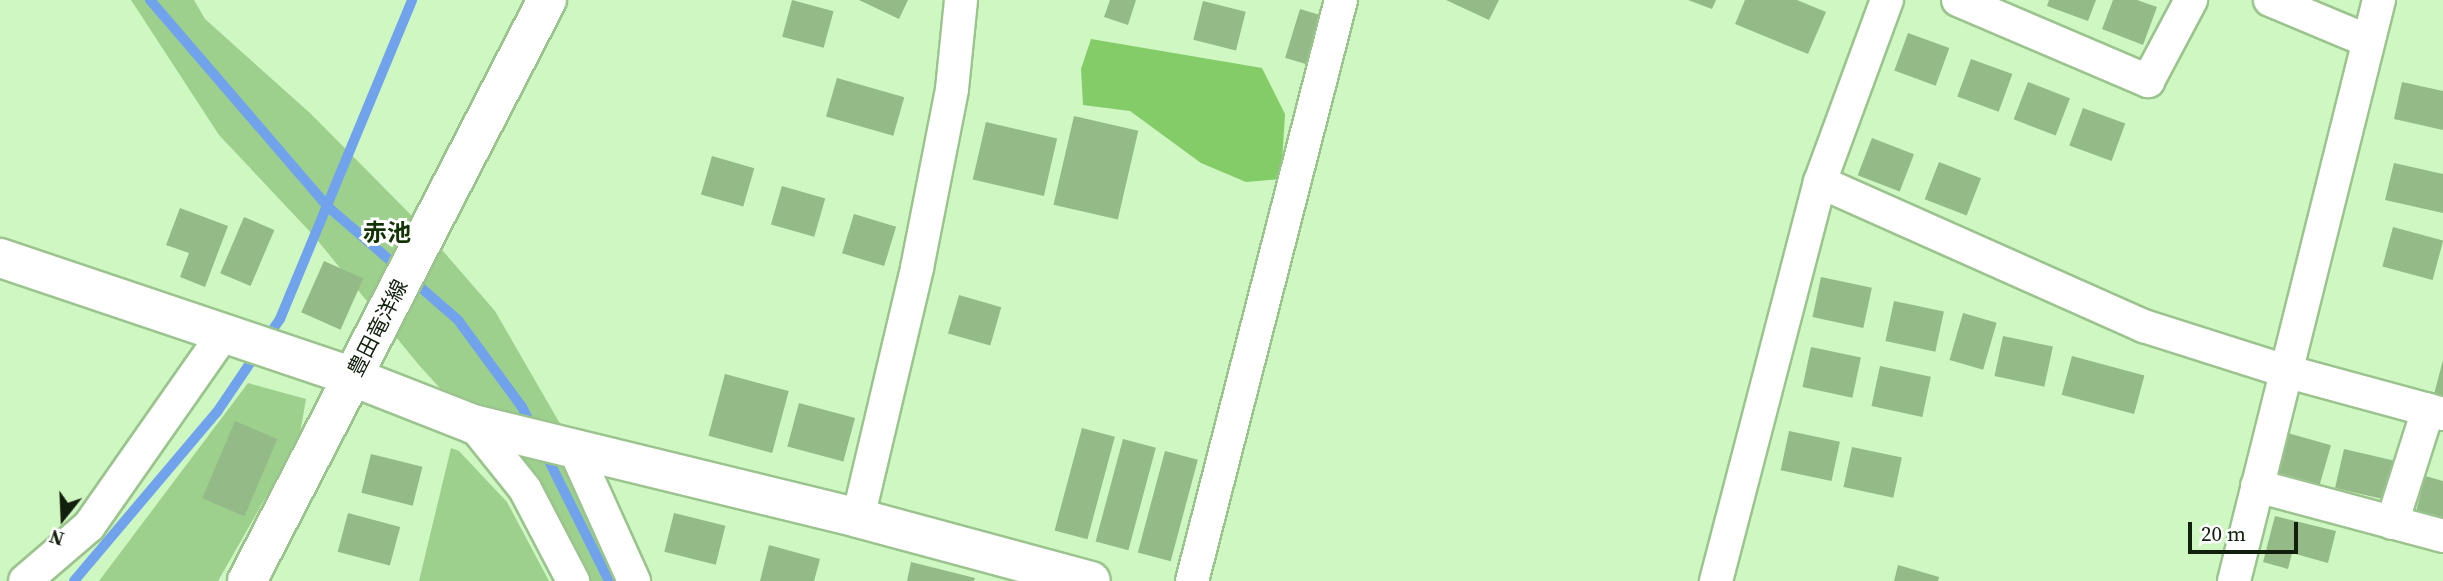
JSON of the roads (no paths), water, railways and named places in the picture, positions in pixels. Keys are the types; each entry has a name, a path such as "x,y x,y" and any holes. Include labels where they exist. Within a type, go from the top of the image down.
{"street":[{"name":"豊田竜洋線","path":"247,581 547,0"},
{"path":"858,518 917,268 952,89 961,0"},
{"path":"1192,581 1341,0"},
{"path":"1716,581 1819,182 1887,0"},
{"path":"1958,0 2148,81 2191,0"},
{"path":"2270,0 2368,41"},
{"path":"2234,581 2379,0"},
{"path":"1819,182 2144,326 2285,371 2436,412 2392,523"},
{"path":"0,258 353,377 473,424 858,518 1091,581"},
{"path":"25,581 89,526 224,333"},
{"path":"473,424 524,489 573,581"},
{"path":"575,448 634,581"},
{"path":"2257,486 2443,536"}],"waterway":[{"path":"150,0 327,206 400,269"},
{"path":"74,581 217,412 280,319 412,0"},
{"path":"412,280 458,320 522,407 533,429"},
{"path":"545,453 609,581"}],"district":[{"name":"赤池","path":"387,233"}]}
